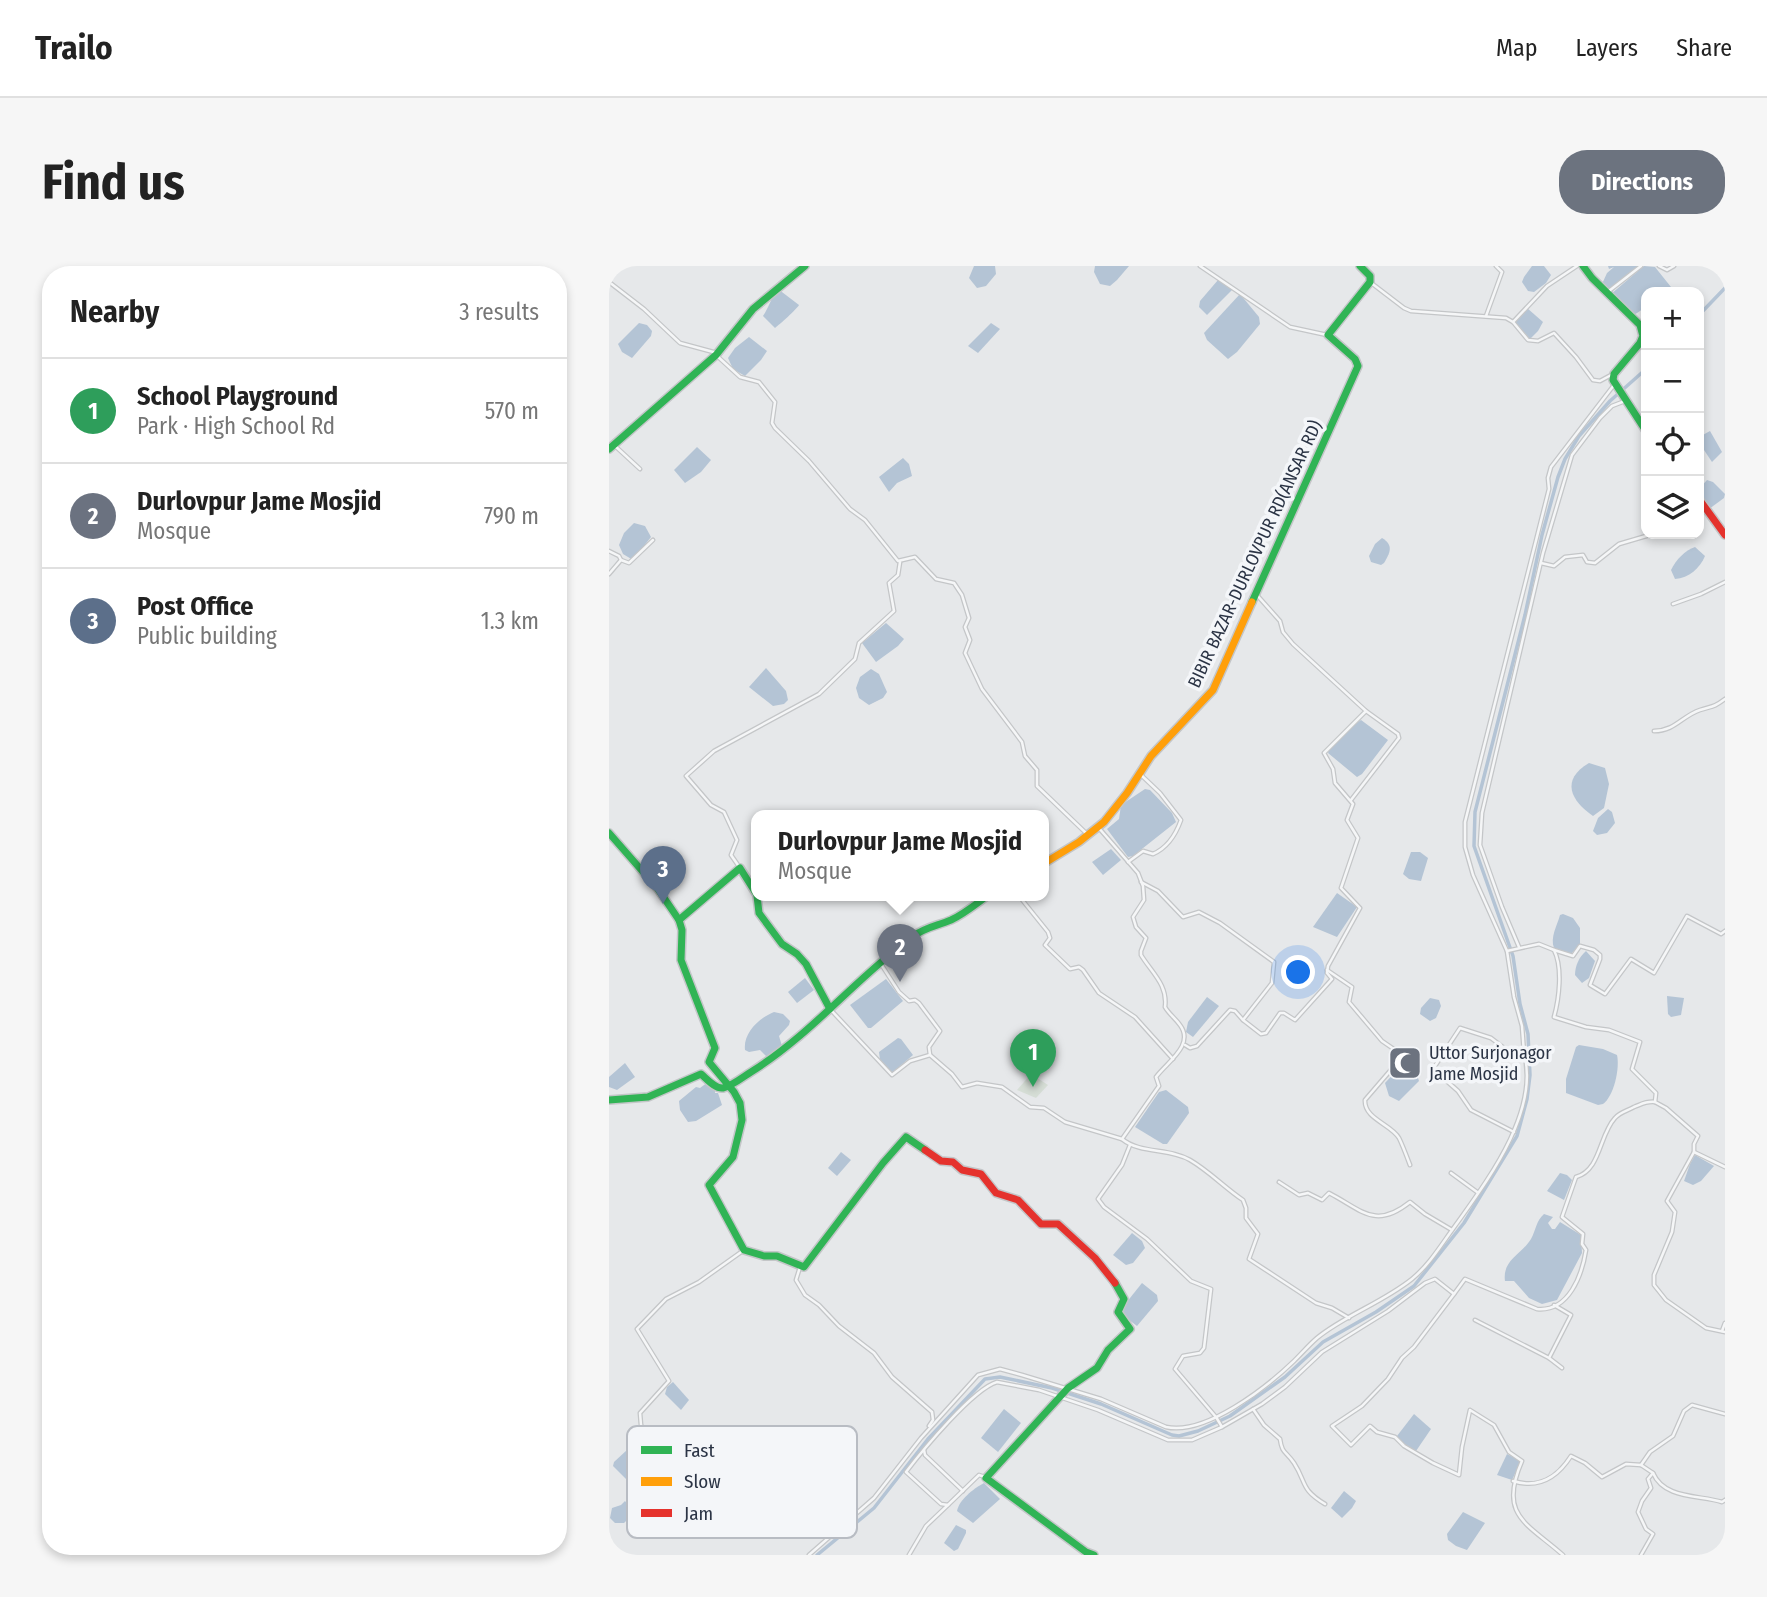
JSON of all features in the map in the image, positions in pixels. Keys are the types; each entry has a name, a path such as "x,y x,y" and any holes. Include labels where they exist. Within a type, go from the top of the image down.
{"main road":[{"path":"611,447 716,354 753,309 805,266"},
{"path":"1328,335 1370,282 1370,275 1360,266"},
{"path":"1583,266 1640,325 1643,332 1640,343 1613,374 1616,386 1641,423"},
{"name":"BIBIR BAZAR-DURLOVPUR RD(ANSAR RD)","path":"1049,861 1098,827 1114,810 1151,756 1202,705 1213,690 1358,366 1355,359 1328,335"},
{"path":"1704,508 1725,535"},
{"path":"609,833 658,889 679,920 683,930 681,960 715,1048 709,1062 730,1085 740,1103 741,1126 733,1157 711,1181 709,1187 744,1250 764,1256 777,1256 800,1267 808,1264 883,1163 906,1138 941,1161 953,1162 962,1170 981,1174 996,1193 1018,1200 1041,1224 1058,1224 1090,1254 1119,1288 1124,1299 1118,1312 1130,1329 1108,1350 1097,1368 1059,1397 986,1478 1086,1552 1094,1555"},
{"path":"679,920 740,868 751,886"},
{"path":"757,901 758,913 782,944 806,964 830,1009"},
{"path":"609,1101 648,1097 701,1074 718,1088 730,1085 775,1057 810,1029 913,936 935,924 951,920 980,901"}],"street":[{"path":"1200,266 1290,327 1328,335"},
{"path":"1486,316 1502,272 1496,266"},
{"path":"1513,322 1547,286 1577,266"},
{"path":"1607,293 1641,266"},
{"path":"1659,266 1667,270 1674,266"},
{"path":"609,282 680,343 716,354 740,377 754,379 764,387 776,406 772,422 775,428 809,461 850,509 865,520 900,562 898,575 889,583 894,611 859,643 855,659 842,673 819,694 714,751 686,776 711,805 724,812 737,840 731,855 740,868"},
{"path":"1370,282 1411,311 1506,318 1530,340 1538,341 1554,333 1593,380 1600,381 1613,374"},
{"path":"857,1513 874,1498 978,1375 1000,1369 1101,1399 1177,1430 1201,1424 1270,1382 1315,1340 1373,1306 1415,1276 1445,1243 1503,1156 1514,1132 1525,1084 1526,1061 1522,1026 1514,997 1507,951 1473,875 1465,847 1465,822 1549,489 1551,467 1616,386"},
{"path":"1519,947 1489,873 1480,837 1482,813 1541,563 1572,455 1600,418 1612,406 1626,399"},
{"path":"611,447 640,469"},
{"path":"1541,563 1554,566 1565,557 1583,555 1587,562 1595,563 1619,544 1641,538"},
{"path":"609,551 629,564 653,540"},
{"path":"900,562 915,557 934,578 953,582 958,589 969,618 965,627 970,640 965,653 977,678 1022,742 1025,756 1037,770 1037,786 1088,835"},
{"path":"609,574 621,561"},
{"path":"1673,604 1725,582"},
{"path":"1256,594 1280,621 1283,632 1293,644 1366,711 1398,734 1399,738 1351,800"},
{"path":"1654,731 1666,731 1701,709 1714,708 1725,699"},
{"path":"1327,970 1360,908 1341,889 1358,838 1347,820 1352,809 1351,800 1335,783 1333,769 1324,753 1366,711"},
{"path":"1128,862 1143,851 1153,854 1162,849 1177,830 1181,820 1160,793 1139,773"},
{"path":"1098,827 1138,873 1144,900 1133,917 1136,928 1146,939 1142,955 1160,980 1166,996 1165,1007 1183,1031 1186,1046 1194,1048 1230,1010 1235,1011 1261,1034 1266,1033 1280,1013 1295,1020 1332,979 1327,970"},
{"path":"1141,882 1158,891 1183,917 1199,912 1220,923 1274,962 1272,983 1243,1020"},
{"path":"1023,901 1048,932 1049,938 1045,945 1048,950 1070,969 1081,968 1099,993 1135,1017 1173,1059"},
{"path":"1507,951 1539,944 1573,956 1580,946 1594,950 1600,955 1600,959 1590,985 1605,994 1631,959 1654,972 1687,916 1721,934 1725,931"},
{"path":"1554,950 1559,969 1554,1017 1586,1027 1609,1030 1640,1042 1632,1069 1655,1093 1655,1102"},
{"path":"881,964 902,996 919,1003 940,1031 929,1046 930,1055 952,1074 962,1087 977,1083 1002,1087 1030,1107 1044,1108 1065,1122 1122,1139 1130,1145 1190,1160 1243,1200 1246,1218 1258,1234 1249,1259 1317,1303 1349,1318"},
{"path":"1327,970 1352,987 1349,1002 1382,1041 1401,1054 1402,1057 1366,1100 1365,1106 1397,1135 1410,1165"},
{"path":"830,1009 890,1074 910,1061 930,1055"},
{"path":"1514,1132 1471,1110 1458,1091 1433,1069 1460,1028 1492,1038 1519,1055 1524,1053"},
{"path":"1122,1139 1159,1086 1156,1077 1184,1042"},
{"path":"1563,1555 1527,1527 1518,1515 1513,1498 1513,1481 1522,1461 1509,1452 1494,1425 1470,1410 1459,1475 1404,1446 1395,1437 1377,1432 1370,1426 1351,1445 1332,1426 1362,1406 1388,1379 1465,1279 1529,1307 1543,1309 1572,1293 1584,1265 1586,1250 1582,1244 1583,1234 1562,1217 1576,1177 1585,1174 1598,1153 1607,1129 1615,1119 1623,1111 1644,1102 1655,1102 1666,1108 1698,1136 1694,1152 1667,1201 1675,1212 1672,1232 1654,1276 1654,1285 1666,1300 1706,1328 1723,1331 1725,1323"},
{"path":"1130,1145 1122,1165 1098,1199 1104,1207 1147,1239 1191,1281 1210,1289 1204,1348 1200,1353 1183,1356 1175,1369 1223,1427"},
{"path":"1694,1152 1725,1167"},
{"path":"1451,1174 1478,1193"},
{"path":"1279,1182 1299,1195 1308,1193 1322,1200 1329,1193 1374,1216 1393,1215 1411,1202 1452,1230"},
{"path":"642,1426 640,1413 669,1381 637,1329 666,1299 699,1282 744,1250"},
{"path":"800,1267 796,1280 805,1295 874,1353 892,1377 932,1412 933,1420 921,1441"},
{"path":"948,1505 941,1503 906,1474 925,1449 979,1392 990,1384 997,1382 1059,1397 1098,1410 1168,1440 1192,1440 1223,1427 1253,1409 1285,1387 1322,1352 1388,1311 1425,1283 1435,1279 1454,1294"},
{"path":"1549,1358 1570,1315 1554,1305"},
{"path":"1475,1320 1549,1358 1562,1368"},
{"path":"1641,1465 1650,1452 1673,1436 1684,1411 1692,1405 1725,1414"},
{"path":"1253,1409 1263,1425 1280,1439 1282,1451 1294,1464 1307,1490 1325,1504"},
{"path":"921,1441 925,1455 963,1491"},
{"path":"1513,1481 1525,1485 1541,1483 1557,1474 1571,1456 1585,1462 1602,1477 1626,1464 1641,1465 1653,1473 1658,1484 1687,1497 1722,1502 1725,1500"},
{"path":"1641,1555 1653,1534 1646,1529 1638,1509 1651,1488 1648,1479 1653,1473"},
{"path":"909,1555 926,1526 979,1475 986,1478"},
{"path":"809,1555 828,1538"}],"shaded area":[{"path":"1031,1074 1048,1085 1036,1098 1017,1090"}],"water":[{"path":"974,266 995,266 996,274 986,286 977,288 969,278"},
{"path":"1095,266 1129,266 1110,286 1100,284 1094,272"},
{"path":"1532,266 1544,266 1551,275 1546,283 1534,292 1528,291 1522,282"},
{"path":"1608,266 1638,266 1611,288 1606,288 1602,284 1607,273 1614,267 1609,269"},
{"path":"1644,266 1655,267 1671,287 1641,287 1641,310 1634,315 1611,294"},
{"path":"1218,280 1233,289 1207,315 1199,307 1200,301"},
{"path":"778,289 799,305 775,328 763,316"},
{"path":"1240,294 1259,317 1260,324 1228,359 1207,340 1204,333"},
{"path":"1527,308 1543,322 1530,339 1515,322"},
{"path":"639,323 647,325 652,331 651,336 632,358 622,352 618,344"},
{"path":"991,323 1000,329 978,353 968,346"},
{"path":"749,337 767,351 745,376 733,369 728,358 735,348"},
{"path":"1710,431 1722,452 1712,462 1704,450 1704,434"},
{"path":"697,447 711,460 701,472 685,483 674,470"},
{"path":"903,458 909,464 912,476 897,483 889,492 879,477"},
{"path":"1707,480 1713,482 1725,494 1724,498 1709,509 1704,502 1704,483"},
{"path":"634,523 645,526 651,537 633,560 623,554 619,545 624,533"},
{"path":"1382,538 1390,549 1381,565 1371,562 1369,556 1375,544"},
{"path":"1695,547 1705,556 1703,560 1689,574 1675,579 1671,570 1673,566 1684,553"},
{"path":"886,623 904,639 876,662 862,643"},
{"path":"766,668 786,691 788,700 784,704 773,706 749,687"},
{"path":"871,669 879,674 887,692 883,698 869,705 859,698 856,688 860,677"},
{"path":"1361,720 1388,740 1357,777 1328,753 1337,739"},
{"path":"1589,763 1605,768 1609,784 1604,808 1593,816 1579,804 1572,790 1574,776"},
{"path":"1145,789 1150,790 1172,813 1176,822 1133,856 1128,857 1107,829 1119,819 1121,805"},
{"path":"1608,809 1612,812 1615,823 1607,833 1597,835 1593,831 1598,818"},
{"path":"1111,849 1121,860 1103,875 1092,862"},
{"path":"1411,852 1420,852 1428,858 1421,881 1409,879 1403,874"},
{"path":"1337,893 1357,907 1337,937 1313,927"},
{"path":"1560,915 1573,918 1580,928 1580,944 1571,954 1554,948 1553,944"},
{"path":"1586,951 1595,961 1589,978 1582,983 1575,972 1579,959"},
{"path":"805,978 814,990 797,1003 788,992"},
{"path":"886,979 903,1001 868,1028 850,1005"},
{"path":"1667,996 1684,998 1681,1015 1671,1017 1668,1014"},
{"path":"1207,997 1219,1006 1193,1037 1186,1032 1188,1022"},
{"path":"1430,998 1439,1000 1441,1006 1436,1018 1430,1021 1420,1014 1421,1008"},
{"path":"774,1012 783,1014 790,1021 779,1036 782,1046 768,1058 760,1050 745,1050 749,1032 763,1018"},
{"path":"898,1038 913,1055 892,1073 880,1060 879,1052"},
{"path":"1579,1045 1603,1049 1617,1055 1615,1081 1603,1104 1598,1105 1566,1093 1566,1079"},
{"path":"625,1063 635,1077 617,1090 609,1087 609,1077"},
{"path":"1400,1067 1417,1075 1419,1081 1399,1101 1389,1096 1385,1083"},
{"path":"708,1082 715,1089 715,1093 718,1093 722,1105 696,1121 688,1122 680,1110 679,1101 696,1087 700,1088"},
{"path":"1166,1090 1188,1107 1189,1113 1167,1144 1163,1144 1135,1127 1159,1092"},
{"path":"841,1152 851,1160 837,1176 828,1168"},
{"path":"1695,1155 1714,1166 1701,1181 1693,1185 1684,1181"},
{"path":"1560,1173 1572,1180 1564,1200 1547,1191"},
{"path":"1544,1214 1553,1217 1548,1223 1552,1229 1560,1222 1581,1235 1582,1253 1557,1300 1542,1304 1529,1298 1514,1281 1505,1281 1505,1274 1510,1262 1531,1239"},
{"path":"1132,1233 1142,1241 1145,1248 1133,1263 1126,1265 1113,1255"},
{"path":"1142,1283 1157,1295 1158,1301 1137,1326 1120,1313"},
{"path":"673,1382 689,1400 681,1410 665,1394 667,1387"},
{"path":"1004,1409 1021,1423 998,1452 981,1438"},
{"path":"1414,1414 1431,1429 1416,1451 1406,1446 1397,1436"},
{"path":"627,1450 627,1480 613,1466"},
{"path":"1507,1454 1521,1461 1512,1480 1497,1475"},
{"path":"984,1483 1000,1499 973,1523 957,1511 967,1495"},
{"path":"1344,1491 1356,1501 1342,1518 1331,1508"},
{"path":"625,1501 627,1504 627,1520 624,1523 615,1523 610,1518 612,1508"},
{"path":"1463,1512 1485,1523 1467,1550 1448,1540 1447,1534"},
{"path":"956,1525 966,1530 966,1533 958,1549 954,1551 944,1543"}],"waterway":[{"path":"1704,310 1725,288"},
{"path":"857,1522 874,1508 928,1439 985,1379 1000,1377 1052,1388 1101,1404 1172,1435 1198,1431 1230,1416 1285,1377 1323,1342 1376,1312 1414,1286 1464,1223 1517,1136 1530,1075 1528,1034 1520,1004 1513,956 1474,846 1475,812 1558,477 1579,436 1610,401 1641,373"},
{"path":"817,1555 838,1538"}],"traffic: fast":[{"path":"609,449 716,355 753,309 805,266"},
{"path":"1252,602 1358,366 1355,359 1328,335 1370,282 1370,276 1360,266"},
{"path":"1583,266 1640,325 1643,336 1640,343 1614,374 1613,380 1641,423"},
{"path":"609,833 658,889 679,920 740,868 751,885"},
{"path":"758,901 759,913 782,944 806,964 830,1009"},
{"path":"609,1100 648,1097 701,1074 717,1087 730,1085 794,1041 871,970 912,937 956,918 980,901"},
{"path":"679,920 682,930 681,960 715,1048 709,1062 740,1103 742,1120 733,1157 709,1185 744,1250 764,1256 777,1256 804,1267 906,1137 925,1150"},
{"path":"1094,1555 1086,1552 986,1478 1068,1388 1097,1368 1108,1350 1130,1329 1118,1312 1124,1299 1115,1283"}],"traffic: slow":[{"path":"1049,860 1079,842 1104,822 1151,756 1213,690 1252,602"}],"traffic: jam":[{"path":"1704,506 1725,535"},
{"path":"925,1150 941,1161 953,1162 962,1170 981,1174 996,1193 1018,1200 1041,1224 1058,1224 1095,1258 1115,1283"}],"place":[{"name":"Post Office","path":"663,904"},
{"name":"Durlovpur Jame Mosjid","path":"900,982"},
{"name":"Uttor Surjonagor Jame Mosjid","path":"1405,1063"},
{"name":"School Playground","path":"1033,1087"}]}
